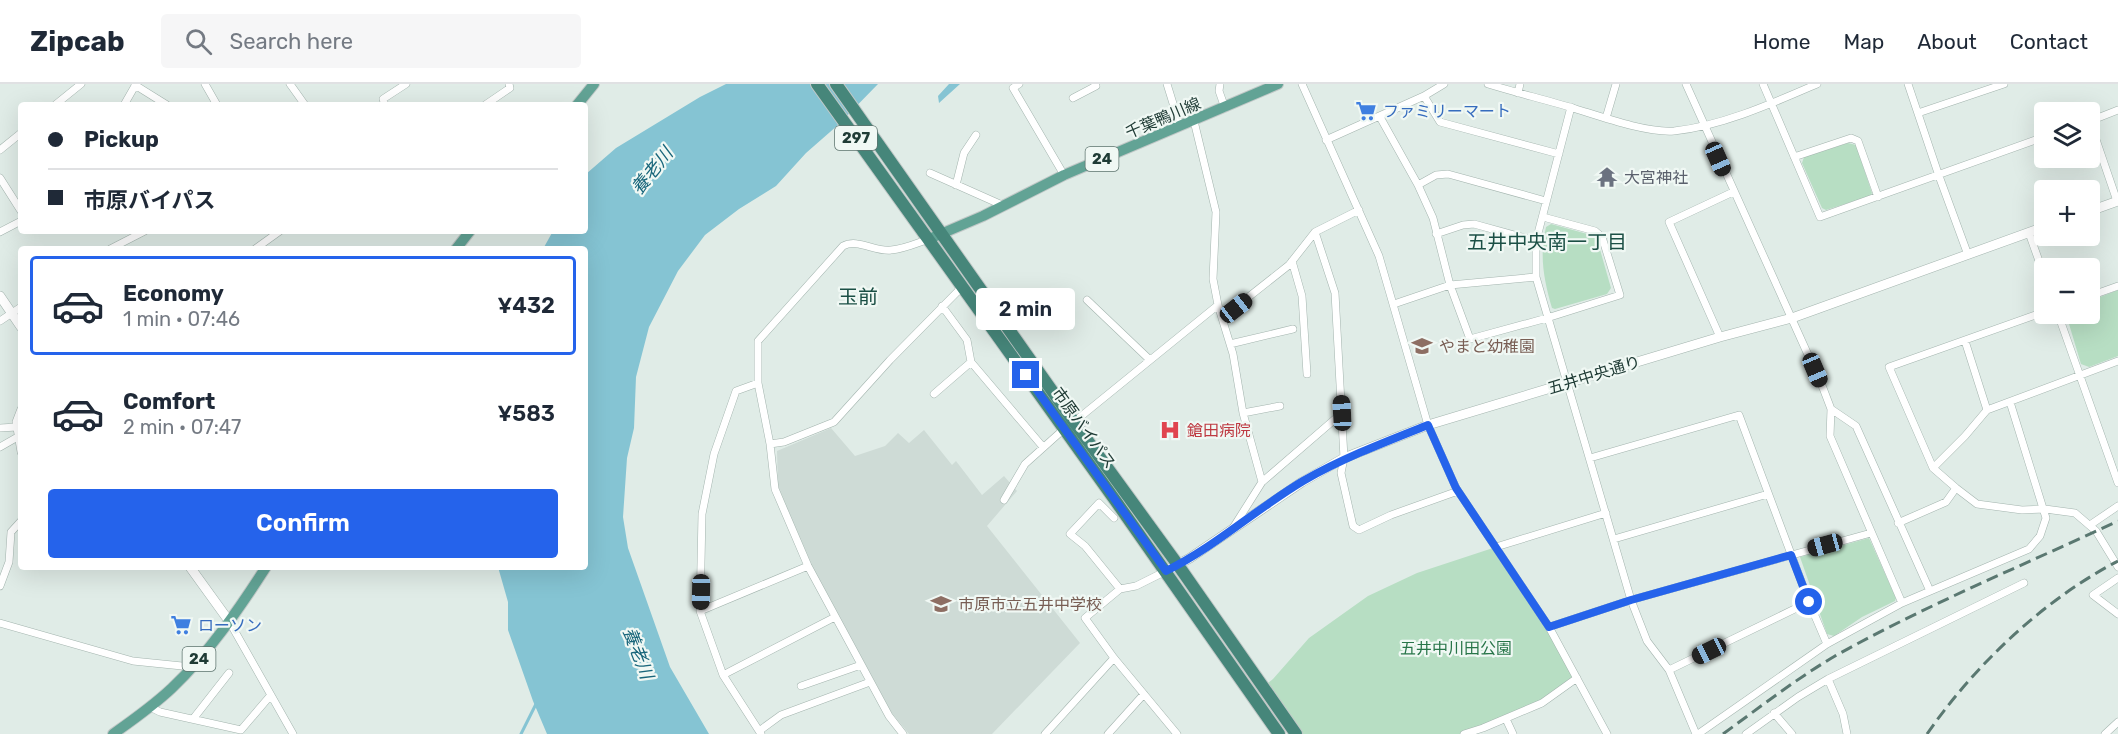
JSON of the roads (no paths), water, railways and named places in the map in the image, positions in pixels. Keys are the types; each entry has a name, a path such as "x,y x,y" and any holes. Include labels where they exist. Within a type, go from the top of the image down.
{"highway":[{"name":"市原バイパス","path":"817,84 963,286 1178,565 1296,734"},
{"name":"市原バイパス","path":"837,84 942,232 1166,571 1279,734"}],"main road":[{"path":"579,102 594,84"},
{"name":"千葉鴨川線","path":"929,239 983,216 1064,175 1278,84"},
{"path":"458,246 468,234"},
{"name":"24","path":"118,732 172,689 192,667 229,621 264,570"}],"street":[{"path":"59,102 81,84"},
{"path":"126,84 162,102"},
{"path":"205,84 215,102"},
{"path":"290,84 303,102"},
{"path":"384,102 382,99 406,84"},
{"path":"489,102 510,88 509,84"},
{"path":"1019,84 1013,88 1064,175"},
{"path":"1073,98 1096,86 1095,84"},
{"path":"1167,84 1180,126"},
{"path":"1220,84 1219,91 1225,108"},
{"path":"1302,84 1378,256 1428,425 1458,491 1549,627 1607,734"},
{"path":"1326,140 1380,117 1444,84"},
{"path":"1488,84 1606,118 1673,131 1704,126 1817,84"},
{"path":"1518,93 1520,84"},
{"path":"1606,118 1616,84"},
{"path":"1686,84 1831,409 1830,436 1902,603"},
{"path":"1763,84 1820,217 2034,141"},
{"path":"1908,84 1968,255"},
{"path":"1918,113 2004,84"},
{"path":"126,102 134,87"},
{"path":"1424,96 1440,122 1559,154"},
{"path":"1571,107 1536,241 1536,277 1631,600 1647,641 1669,670 1697,734 1827,644 1902,603 2029,549 2040,536 2046,518 2045,509 2010,402"},
{"path":"2100,117 2118,110"},
{"path":"1380,117 1418,185 1433,218 1450,285 1470,339 1620,295 1602,237 1595,231 1542,217"},
{"path":"1194,121 1216,212 1213,279 1230,344 1243,413 1262,483"},
{"path":"0,150 18,135"},
{"path":"956,185 964,153 976,135"},
{"path":"1794,157 1851,138 1858,141 1878,197"},
{"path":"2100,150 2118,201 2100,207"},
{"path":"930,173 1002,206"},
{"path":"1418,185 1436,175 1448,174 1546,201"},
{"path":"0,178 18,206"},
{"path":"1720,337 1670,222 1733,192"},
{"path":"1222,318 1292,261 1315,232 1359,210"},
{"path":"0,232 18,223"},
{"path":"1436,234 1463,225 1474,224 1536,241"},
{"name":"五井中央通り","path":"1166,571 1302,482 1344,458 1428,425 1720,337 1792,318 2034,231"},
{"path":"1315,232 1335,293 1344,458 1341,473 1353,526 1359,530 1391,515 1458,491"},
{"path":"2030,233 2038,258"},
{"path":"116,246 139,234"},
{"path":"259,246 276,234"},
{"path":"903,734 889,716 808,566 776,489 759,383 758,341 843,246 854,243 882,250 892,250 929,239"},
{"path":"1292,261 1302,296 1307,374"},
{"path":"1394,304 1450,285 1536,277"},
{"path":"770,444 784,442 834,422 963,286"},
{"path":"2100,292 2118,286"},
{"path":"0,296 18,322"},
{"path":"1087,300 1150,360"},
{"path":"1004,500 1025,464 1042,447 1218,305"},
{"path":"942,306 967,340 971,362 1042,447"},
{"path":"0,321 18,309"},
{"path":"2034,316 1889,367 1933,468 1977,504 2022,510 2045,509 2070,512 2080,516 2090,525 2118,567"},
{"path":"2062,324 2118,483"},
{"path":"1230,344 1293,329"},
{"path":"1965,341 1987,410"},
{"path":"1933,468 1987,410 2118,361"},
{"path":"934,394 971,362"},
{"path":"759,383 736,391 714,454 702,514 700,611 723,675 760,733 781,715 870,682"},
{"path":"1243,413 1280,406"},
{"path":"1831,409 1856,426 1930,591"},
{"path":"1233,528 1262,483 1342,413"},
{"path":"1590,458 1739,415 1827,644"},
{"path":"0,428 17,427 18,417"},
{"path":"0,447 18,436"},
{"path":"1898,523 1946,502 1956,488"},
{"path":"1614,539 1768,494"},
{"path":"1114,518 1100,503 1070,534 1085,546 1120,589"},
{"path":"2090,525 2118,506"},
{"path":"1496,547 1606,513"},
{"path":"0,586 9,562 11,532 18,524"},
{"path":"1549,627 1631,600 1871,533"},
{"path":"700,611 808,566"},
{"path":"192,570 229,621 293,734"},
{"path":"1166,571 1136,586 1120,589 1085,618 1114,658 1177,734"},
{"path":"2118,578 2093,595 2118,614"},
{"path":"1746,734 1774,713 1828,679 2024,583"},
{"path":"1669,670 1809,602"},
{"path":"723,675 835,617"},
{"path":"0,623 133,661 192,667"},
{"path":"1046,734 1114,658"},
{"path":"801,686 861,665"},
{"path":"193,719 229,673"},
{"path":"1464,734 1542,704 1577,678"},
{"path":"1828,679 1843,714 1847,734"},
{"path":"1108,734 1144,694"},
{"path":"150,707 160,712 241,730 270,696"},
{"path":"1774,713 1792,734"},
{"path":"1506,719 1513,734"},
{"path":"2105,734 2118,722"}],"water":[{"name":"養老川","path":"726,84 878,84 838,125 806,153 776,186 739,209 705,235 678,271 649,327 636,377 634,428 627,458 623,517 628,548 670,667 709,734 547,734 508,630 508,602 499,570 588,570 588,246 545,246 551,234 588,234 588,172 616,148 700,97"},
{"path":"949,84 960,84 939,103 938,96"}],"waterway":[{"path":"521,734 536,704"}],"railway":[{"path":"1723,734 1806,674 1869,637 2118,521"},
{"path":"1927,734 1967,683 2012,636 2063,595 2118,561"}],"place":[{"name":"ファミリーマート","path":"1366,111"},
{"name":"大宮神社","path":"1607,177"},
{"name":"やまと幼稚園","path":"1422,346"},
{"name":"鎗田病院","path":"1170,430"},
{"name":"市原市立五井中学校","path":"941,604"},
{"name":"ローソン","path":"181,625"}],"district":[{"name":"五井中央南一丁目","path":"1547,242"},
{"name":"玉前","path":"858,297"}],"park label":[{"name":"五井中川田公園","path":"1456,648"}]}
